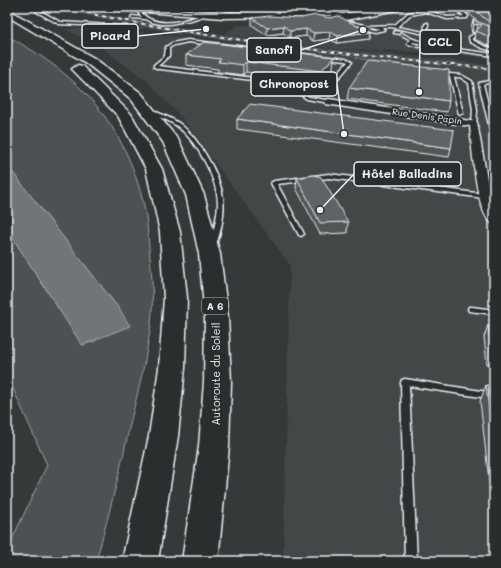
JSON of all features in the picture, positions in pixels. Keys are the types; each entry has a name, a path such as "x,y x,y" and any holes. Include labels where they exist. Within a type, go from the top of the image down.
{"highway":[{"name":"Autoroute du Soleil","path":"7,12 90,61 116,79 148,110 167,137 182,163 195,197 209,258 215,299 217,345 217,405 212,481 200,561"},
{"path":"23,13 100,59 119,75 116,79"},
{"path":"23,13 80,70 94,81 129,120 145,148 163,197 174,261 174,331 162,444 140,561"}],"main road":[{"path":"106,7 142,14 280,15 313,18 402,7"},
{"path":"336,16 390,7"}],"street":[{"path":"208,14 238,7"},
{"name":"Rue Denis Papin","path":"330,102 474,124 484,196 494,220"}],"lane":[{"path":"336,16 366,26 396,26 409,14 424,11 475,7"},
{"path":"424,11 448,18 467,17 456,8"},
{"path":"23,13 38,10 59,23 125,26"},
{"path":"142,14 159,22 179,22 208,14"},
{"path":"425,44 427,24"},
{"path":"366,26 363,28 368,31 383,29"},
{"path":"378,26 383,29 401,33 414,41 409,43 416,46 425,44 494,55"},
{"path":"389,26 425,33"},
{"path":"477,34 470,38 471,41 479,46 494,50"},
{"path":"188,41 346,60 350,62 329,85 318,87 297,86 160,68 155,66 155,64 167,56 167,48 173,44 188,41"},
{"path":"433,73 461,76 471,82 475,110 474,124"},
{"path":"452,75 461,113"},
{"path":"494,81 481,84 494,138"},
{"path":"297,86 296,90 308,98 330,102"},
{"path":"301,234 274,183 328,176 484,196"},
{"path":"472,309 494,312"},
{"path":"411,561 405,382 494,396"}],"path":[{"path":"356,58 418,67"}],"shaded area":[{"path":"50,7 73,7 130,20 262,40 494,65 494,561 283,561 290,265 182,118 147,81 106,51 65,29 117,27 137,32 349,56 215,39 148,28 136,30 127,27 129,25"},
{"path":"422,7 494,7 494,58 443,53 339,49 224,34 239,25 351,24 354,18"},
{"path":"7,36 33,51 56,67 77,85 96,105 112,127 125,151 136,177 146,216 152,285 152,314 149,335 123,456 96,561 7,561 7,550 47,465 7,375 7,229 82,345 96,341 120,310 7,165"},
{"path":"7,165 120,310 130,326 82,345 7,229"}],"building":[{"path":"472,7 494,7 494,24 485,19"},
{"path":"316,15 330,18 338,16 369,32 338,36 330,32 314,33 306,29 290,31 284,26 267,28 252,18 269,16 301,18"},
{"path":"473,20 489,26 494,24 494,39 476,31 482,25 474,25"},
{"path":"204,42 334,57 321,71 246,62 243,65 218,62 221,59 186,55"},
{"path":"367,61 449,70 449,101 349,88"},
{"path":"250,104 454,130 451,148 237,119"},
{"path":"314,175 321,177 348,222 320,223 297,178"},
{"path":"488,325 494,326 494,353 491,352"},
{"path":"486,385 494,386 494,450"}],"railway":[{"path":"59,7 167,28 276,45 494,69"}],"place":[{"name":"Picard","path":"206,29"},
{"name":"Sanofi","path":"363,30"},
{"name":"CCL","path":"419,92"},
{"name":"Chronopost","path":"344,134"},
{"name":"Hôtel Balladins","path":"320,210"}]}
